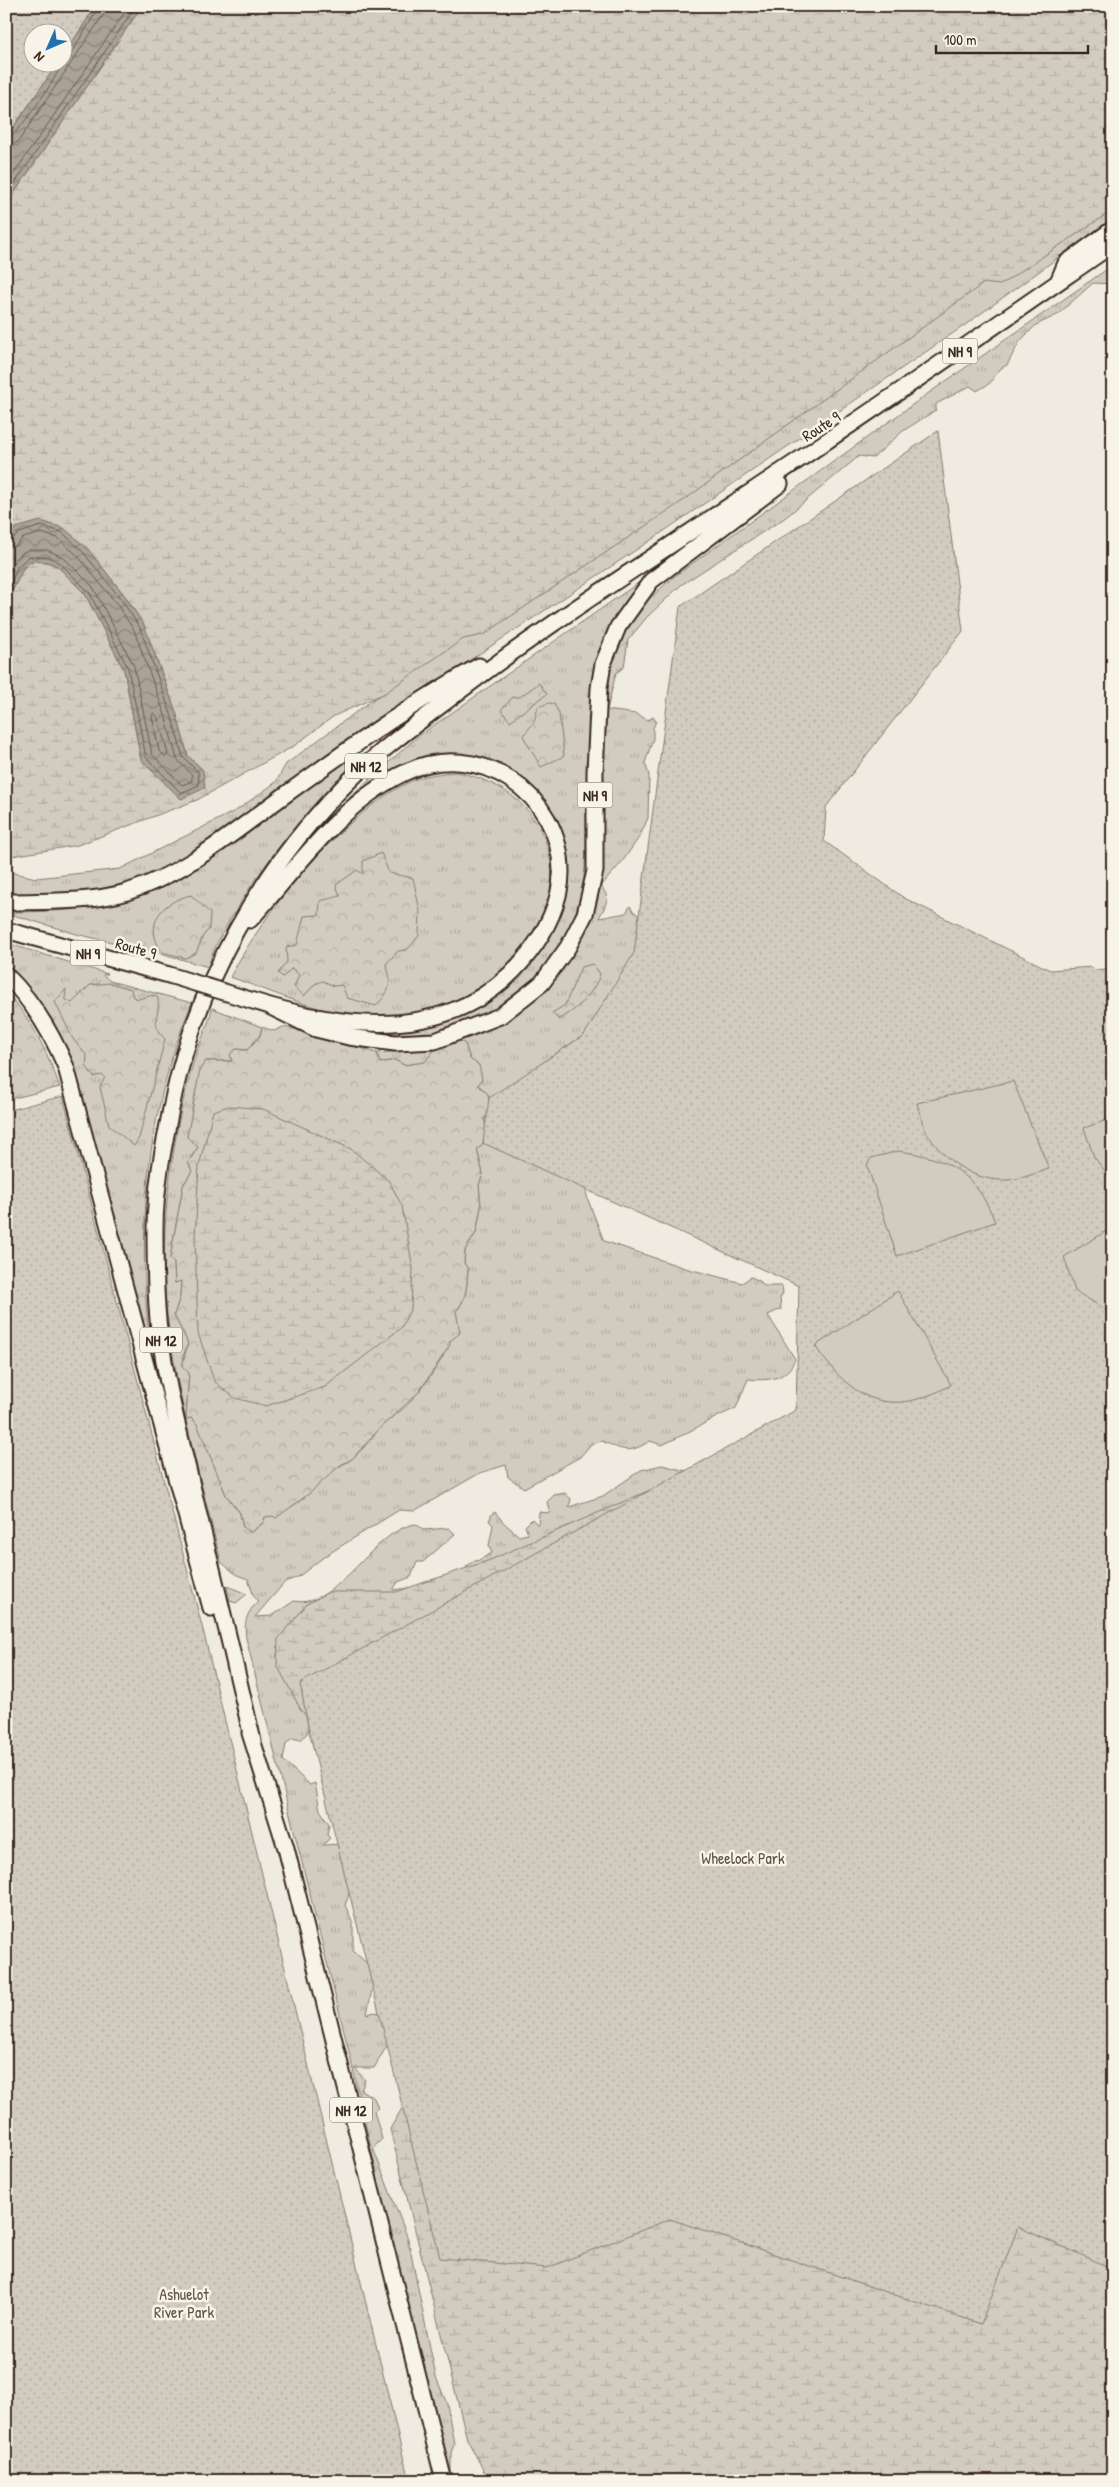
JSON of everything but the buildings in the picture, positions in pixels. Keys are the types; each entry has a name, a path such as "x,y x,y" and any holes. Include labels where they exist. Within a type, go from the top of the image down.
{"highway":[{"path":"1057,283 1066,264 1113,229"},
{"name":"Route 9","path":"544,630 863,418 1113,244"},
{"name":"NH 9","path":"270,1006 316,1028 349,1037 395,1043 435,1041 470,1030 500,1016 542,983 568,947 584,914 595,871 595,772 599,688 604,664 618,627 651,580 756,503 863,418"},
{"name":"NH 9","path":"6,902 111,896 151,883 180,869 450,682 544,630"},
{"name":"NH 12","path":"444,2481 286,1848 253,1741 171,1395 159,1329 155,1225 160,1174 182,1062 216,967 256,896 286,854 342,788 417,723 544,630"},
{"path":"230,941 324,835 363,800 405,772 441,761 480,764 503,774 518,784 542,810 551,825 558,843 561,873 559,892 552,913 535,945 514,970 483,995 446,1014 396,1025 367,1024 270,1006"},
{"name":"Route 9","path":"6,930 170,975 270,1006"},
{"path":"6,975 37,1011 54,1039 66,1066 212,1611 253,1741"}],"green space":[{"path":"6,6 96,6 72,42 72,22 22,22 22,72 52,72 6,138"},
{"path":"142,6 1113,6 1113,210 1000,285 984,283 684,500 483,635 463,639 385,693 334,716 294,746 197,800 78,845 6,857 6,604 23,569 30,561 47,562 57,566 85,594 124,670 141,760 203,770 188,756 176,712 144,625 125,596 87,548 16,528 6,539 6,205"},
{"path":"1113,151 1113,218 965,325 651,540 345,743 160,873 117,889 63,895 6,896 6,871 36,878 120,869 237,810 276,782 286,764"},
{"path":"1113,265 1113,284 1093,283 1057,315 1036,325 1020,341 1007,365 1000,369 990,383 977,391 970,386 936,404 936,410 903,431 873,458 859,456 786,517 681,585 647,617 628,640 624,667 616,673 607,710 636,714 648,720 653,717 656,721 653,728 653,739 645,763 649,775 648,818 640,836 622,862 601,886 607,898 599,918 626,913 630,906 634,912 645,919 668,910 584,1035 555,1054 588,1200 604,1241 685,1268 742,1283 751,1277 760,1281 764,1286 782,1286 781,1309 768,1315 795,1359 792,1366 776,1378 763,1380 748,1379 736,1408 662,1445 650,1441 637,1448 626,1450 602,1441 591,1444 580,1457 524,1488 508,1477 506,1465 480,1473 414,1511 399,1510 325,1556 298,1577 285,1582 255,1617 272,1616 294,1601 310,1600 326,1593 341,1582 385,1539 400,1529 416,1524 424,1530 449,1528 455,1534 423,1562 417,1562 411,1577 398,1582 393,1590 461,1581 467,1566 475,1560 477,1561 492,1553 489,1546 493,1525 489,1521 495,1512 519,1536 528,1534 525,1526 532,1519 538,1525 539,1512 550,1513 547,1502 554,1495 565,1493 571,1499 569,1507 603,1496 641,1470 662,1465 686,1471 300,1683 309,1731 301,1740 292,1738 286,1744 283,1760 310,1785 315,1783 320,1810 329,1824 327,1835 330,1838 323,1845 342,1844 352,1887 345,1905 353,1923 353,1951 376,1971 367,2014 375,2012 385,2015 392,2037 374,2068 355,2068 365,2080 361,2090 374,2098 378,2108 374,2111 382,2139 373,2148 408,2239 436,2377 447,2404 454,2444 451,2453 451,2471 458,2481 451,2481 386,2215 348,2047 246,1638 245,1627 247,1618 258,1602 248,1579 237,1575 221,1562 190,1439 171,1345 164,1275 168,1194 175,1142 193,1064 212,1008 262,1027 260,1035 247,1050 236,1049 233,1061 206,1061 199,1080 191,1116 193,1138 198,1147 191,1157 192,1171 183,1186 170,1258 174,1263 175,1283 181,1280 180,1297 174,1315 188,1343 183,1357 189,1373 186,1419 191,1418 197,1423 226,1495 240,1513 243,1527 251,1532 263,1523 265,1516 286,1510 304,1498 337,1468 350,1461 381,1426 405,1407 422,1388 440,1362 453,1335 456,1311 460,1307 467,1286 468,1269 464,1263 465,1250 476,1233 481,1207 479,1185 483,1174 477,1149 484,1118 491,1114 488,1094 478,1085 465,1044 460,1041 505,1021 544,990 574,950 585,928 594,905 603,695 613,659 627,629 648,600 672,578 926,395"},
{"name":"Wheelock Park","path":"938,431 963,631 826,807 824,841 904,898 1050,970 1092,967 1095,970 1113,968 1113,2269 1018,2227 981,2324 670,2219 547,2268 440,2258 309,1731 300,1683 796,1410 799,1286 483,1143 489,1098 584,1035 634,953 680,607"},
{"path":"641,581 645,584 595,679 590,704 584,877 580,898 569,928 554,954 534,978 511,998 485,1015 457,1027 428,1035 377,1039 359,1035 328,1022 429,1023 525,964 565,872 527,788 452,759 355,802 349,798 417,737"},
{"path":"539,683 547,694 510,721 501,710 513,697 520,697"},
{"path":"549,703 554,704 559,713 564,756 541,767 523,736 534,722 538,707"},
{"path":"360,754 357,761 291,832 261,871 223,932 208,967 156,952 80,935 13,915 13,912 58,911 99,906 125,899 250,830 349,758"},
{"path":"456,772 494,784 515,798 533,817 540,829 550,858 551,887 544,914 530,939 488,981 462,997 436,1009 423,1013 380,1018 344,1015 325,1010 230,977 245,950 285,894 332,840 358,816 385,796 411,781 422,777"},
{"path":"381,853 389,873 413,878 420,911 419,936 407,950 398,951 386,964 390,982 389,987 376,1006 347,998 342,985 334,986 323,981 315,984 304,996 294,987 299,975 292,968 283,977 278,973 287,962 286,947 297,945 304,916 319,915 320,901 340,896 336,885 357,870 363,874 363,861"},
{"path":"191,895 210,913 209,929 203,936 196,953 185,958 162,952 154,932 158,916 171,903"},
{"path":"6,943 108,974 103,975 110,981 192,1003 176,1045 164,1087 148,1172 144,1259 150,1347 146,1347 69,1066 6,968"},
{"path":"593,964 600,974 594,987 577,1007 564,1017 558,1019 552,1013 565,1005 581,967"},
{"path":"110,983 131,989 133,997 138,999 153,995 158,998 156,1024 157,1029 165,1039 139,1138 134,1146 109,1125 100,1087 105,1077 101,1075 94,1077 86,1066 87,1056 73,1039 55,1002 66,989 65,999 72,1003 90,985"},
{"path":"6,992 24,1013 38,1036 60,1087 6,1100"},
{"path":"262,1027 274,1031 283,1027 299,1030 377,1053 380,1063 395,1060 404,1065 425,1062 438,1045 460,1041 465,1044 470,1059 479,1065 482,1079 478,1085 488,1094 491,1114 484,1118 487,1133 482,1146 477,1149 483,1174 479,1185 481,1207 476,1233 465,1250 464,1263 468,1269 467,1286 460,1307 456,1311 460,1333 449,1342 450,1345 419,1392 381,1427 352,1459 339,1466 310,1493 276,1518 273,1516 265,1517 263,1523 251,1532 243,1527 240,1513 226,1495 197,1424 192,1418 186,1419 189,1373 182,1366 188,1343 174,1315 180,1297 181,1281 175,1283 174,1263 170,1258 183,1186 192,1171 188,1163 198,1147 187,1137 200,1069 206,1061 232,1061 230,1054 236,1049 247,1050 260,1036"},
{"path":"435,1049 426,1062 404,1065 395,1060 380,1063 377,1053"},
{"path":"1013,1081 1049,1169 1007,1180 983,1177 972,1173 951,1160 934,1143 925,1130 917,1103"},
{"name":"Ashuelot River Park","path":"63,1096 203,1630 409,2481 6,2481 6,1111"},
{"path":"229,1106 263,1109 351,1149 389,1181 402,1206 413,1269 411,1308 401,1328 325,1387 266,1406 235,1398 214,1381 198,1333 195,1237 199,1166 213,1111"},
{"path":"1113,1118 1113,1181 1094,1157 1084,1128"},
{"path":"899,1151 932,1158 959,1171 979,1191 995,1222 897,1256 867,1165 871,1158"},
{"path":"1113,1227 1113,1314 1075,1291 1064,1257"},
{"path":"898,1291 951,1385 929,1395 909,1401 891,1402 874,1399 858,1391 829,1365 815,1346"},
{"name":"Wheelock Park","path":"836,1471 1113,1489 1113,2481 489,2481 467,2439 390,2129 404,2105 322,1732 301,1710 277,1665 278,1639 307,1604 329,1592 396,1592 490,1560 650,1490"},
{"path":"227,1586 247,1594 236,1603 230,1601"}],"water":[{"path":"96,6 142,6 6,205 6,138 52,72 72,72 72,42"},
{"path":"40,521 64,528 87,548 125,596 144,625 176,712 188,756 203,770 205,788 181,799 141,760 124,670 85,594 57,566 47,562 30,561 23,569 6,604 6,539 16,528"}]}
